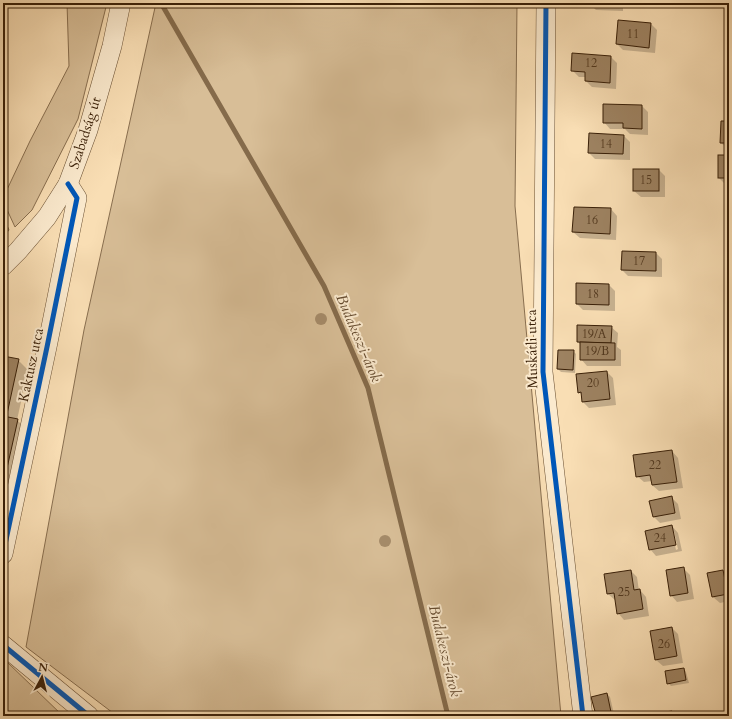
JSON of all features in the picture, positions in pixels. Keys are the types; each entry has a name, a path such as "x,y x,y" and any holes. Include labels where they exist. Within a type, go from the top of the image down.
{"street":[{"name":"Szabadság út","path":"3,266 18,252 47,217 68,184 88,130 112,46 121,3"},
{"name":"Muskátli utca","path":"546,3 543,372 583,716"},
{"name":"Kaktusz utca","path":"3,554 77,198 68,184"},
{"path":"3,645 89,716"}],"shaded area":[{"path":"67,3 107,3 78,119 32,210 15,227 3,198 30,141 69,66"},
{"path":"156,3 517,3 515,206 561,716 117,716 26,647 84,330"},
{"path":"3,216 9,230 3,237"},
{"path":"5,660 63,716 3,716 3,669"}],"building":[{"path":"617,3 617,5 589,4"},
{"path":"618,20 651,23 649,48 616,44"},
{"path":"572,53 611,56 610,83 585,81 585,72 571,71"},
{"path":"603,104 642,105 642,129 623,128 623,123 603,123"},
{"path":"721,121 729,121 729,143 720,143"},
{"path":"589,133 624,135 623,154 588,153"},
{"path":"718,155 729,155 729,178 718,178"},
{"path":"633,169 659,169 659,191 633,191"},
{"path":"574,207 611,208 610,234 572,232"},
{"path":"622,251 656,252 656,271 621,270"},
{"path":"576,283 609,284 609,305 576,304"},
{"path":"577,325 612,326 611,343 577,342"},
{"path":"580,342 615,343 615,360 580,360"},
{"path":"558,350 574,350 573,370 557,369"},
{"path":"3,356 19,359 7,414 3,413"},
{"path":"607,371 610,399 582,402 581,392 578,393 576,374"},
{"path":"3,416 18,419 3,486"},
{"path":"672,450 677,482 652,485 650,475 636,477 633,455"},
{"path":"672,496 675,513 653,517 649,501"},
{"path":"672,525 676,545 649,550 645,531"},
{"path":"684,567 688,593 670,596 666,570"},
{"path":"631,570 634,590 640,589 643,609 617,614 614,593 607,594 604,574"},
{"path":"723,570 728,594 712,597 707,573"},
{"path":"672,627 677,656 655,660 650,631"},
{"path":"684,668 686,680 667,684 665,671"},
{"path":"607,693 611,712 596,715 591,697"},
{"path":"672,711 673,716 639,716"}],"waterway":[{"name":"Budakeszi-árok","path":"161,3 324,286 368,388 448,716"}],"cycle path":[{"path":"546,3 543,372 583,716"},
{"path":"3,554 77,198 68,184"},
{"path":"3,645 89,716"}]}
